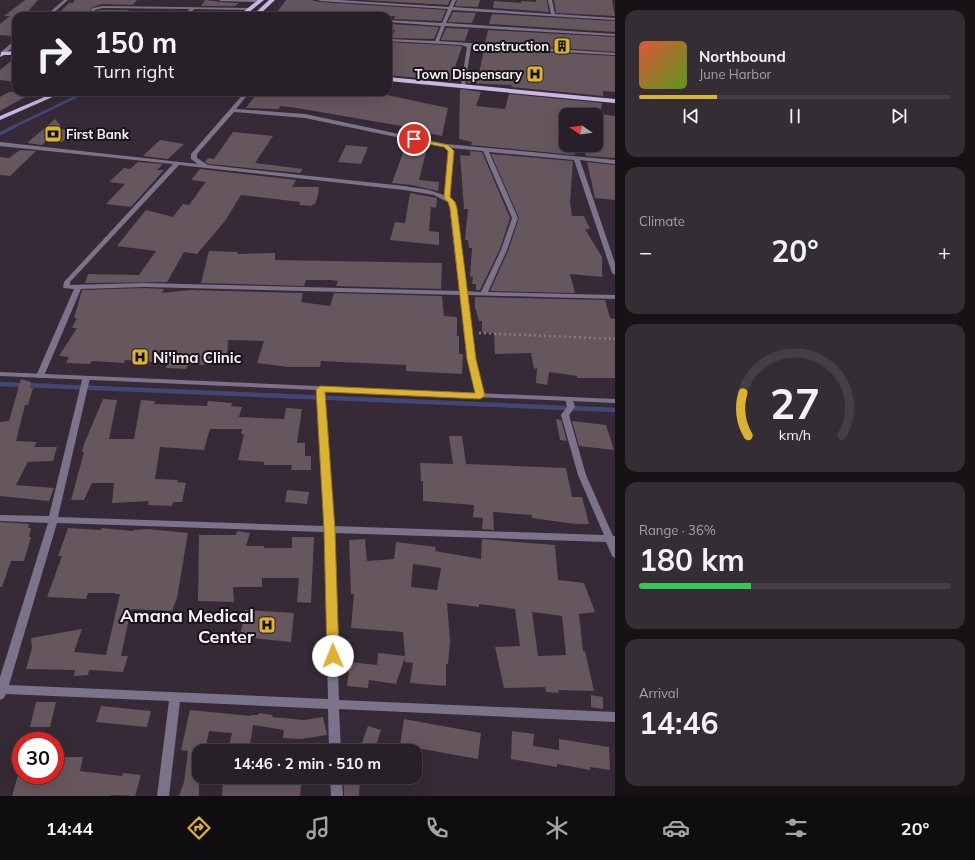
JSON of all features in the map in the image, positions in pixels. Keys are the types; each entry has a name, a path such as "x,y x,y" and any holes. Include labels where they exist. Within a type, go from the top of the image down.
{"main road":[{"path":"259,12 272,0"},
{"path":"247,12 260,1"},
{"path":"1,54 12,53"},
{"path":"392,82 463,86 615,102"},
{"path":"392,82 615,106"},
{"path":"0,118 52,96"}],"street":[{"path":"52,12 66,0"},
{"path":"220,0 260,1"},
{"path":"320,0 615,19"},
{"path":"436,43 454,0"},
{"path":"550,0 553,14"},
{"path":"392,21 615,35"},
{"path":"392,40 615,54"},
{"path":"1,54 12,45"},
{"path":"463,86 469,46 467,46"},
{"path":"207,167 194,159 194,154 245,96"},
{"path":"233,110 305,116 446,146 615,162"},
{"path":"0,144 404,188 447,198 452,202 471,359 480,396"},
{"path":"446,146 451,151 447,198"},
{"path":"484,293 504,250 515,218 486,150"},
{"path":"577,159 615,274"},
{"path":"177,164 66,285 69,287 144,285 615,297"},
{"path":"40,376 78,287"},
{"path":"0,374 40,376 84,385 321,396 480,396 570,403 615,401"},
{"path":"84,385 53,520 1,691 175,696 615,717"},
{"path":"321,396 330,529 335,744"},
{"path":"570,403 565,415 582,475 613,539 615,554"},
{"path":"0,518 613,539"},
{"path":"163,796 175,696"},
{"path":"336,784 337,796"}],"lane":[{"path":"91,12 94,9 102,7 251,9"},
{"path":"147,11 156,8"},
{"path":"190,12 195,9"}],"path":[{"path":"468,333 615,339"}],"building":[{"path":"25,0 38,0 28,12 12,12 12,36 0,35 0,24 10,16 4,16"},
{"path":"75,0 137,0 133,5 102,4 93,7 89,12 60,12 69,3 73,3"},
{"path":"205,0 239,3 235,6 201,6"},
{"path":"286,0 310,0 320,2 446,10 441,21 394,19 395,16 392,16 392,12 277,12"},
{"path":"363,0 450,0 448,5"},
{"path":"457,0 480,0 478,7 455,6"},
{"path":"536,0 547,0 549,12 493,8 494,1 521,3 521,1 536,2"},
{"path":"554,0 612,0 615,16 556,13"},
{"path":"129,10 127,12 95,12"},
{"path":"197,11 228,11 226,12 196,12"},
{"path":"453,12 476,13 472,23 448,22"},
{"path":"492,14 615,21 615,32 489,24"},
{"path":"392,24 439,27 434,39 392,38 395,30 392,30"},
{"path":"446,28 469,29 465,41 441,40"},
{"path":"488,30 615,37 615,52 485,43"},
{"path":"392,42 461,46 462,47 450,81 392,75"},
{"path":"484,49 615,56 615,92 603,91 603,96 511,87 512,85 467,83 468,73 479,74"},
{"path":"12,60 12,82 0,80 0,70"},
{"path":"460,89 481,92 476,106 505,109 509,94 602,103 601,108 559,108 559,152 575,152 575,155 471,145 472,142 459,139"},
{"path":"9,92 12,92 12,96 27,96 0,111 0,97"},
{"path":"255,96 392,96 448,108 442,136 412,130 413,128 297,108 281,106 278,109 246,108"},
{"path":"603,114 615,116 615,158 586,156 585,152 603,152"},
{"path":"55,119 61,126 58,129 74,130 62,142 46,141 42,145 27,143"},
{"path":"233,132 273,136 255,163 303,169 300,173 209,164 205,162 208,158 214,159"},
{"path":"160,140 184,144 168,159 143,156"},
{"path":"346,145 368,147 361,164 338,162"},
{"path":"20,150 36,151 10,176 0,175 0,157 9,158"},
{"path":"404,150 426,152 419,180 439,182 438,191 411,185 392,183"},
{"path":"470,151 482,152 510,218 500,249 480,290 476,290 476,284 472,284 473,277 470,276 472,248 469,248 468,240 465,240 468,209 464,209 460,155 470,156"},
{"path":"491,154 573,161 570,203 572,216 584,216 590,229 585,229 602,257 602,277 570,274 575,293 490,291 508,251 519,218"},
{"path":"138,162 163,164 157,170 164,170 131,207 106,204 125,184 109,182 124,168 130,169"},
{"path":"587,162 615,165 615,200 595,198"},
{"path":"200,169 296,180 292,187 319,187 318,195 315,204 312,206 299,205 300,202 241,195 225,221 197,254 184,252 167,282 85,283 88,274 139,275 156,251 117,246 146,210 173,217 183,204 189,205 206,182 191,180"},
{"path":"410,193 437,198 436,208 431,207 429,231 439,232 439,245 390,240 395,222 405,223"},
{"path":"209,251 238,252 237,254 275,253 275,260 442,263 441,289 336,286 338,281 330,280 306,280 304,286 201,283"},
{"path":"144,288 164,289 162,293 190,290 303,293 301,302 330,306 334,293 442,296 444,316 457,317 459,354 463,354 462,374 406,371 406,365 321,361 320,367 288,367 257,363 264,341 228,340 227,364 188,365 186,369 166,368 168,363 125,360 124,363 92,361 90,364 66,363 69,357 59,356 77,328 72,328 77,318 74,318 82,290"},
{"path":"475,297 605,300 610,318 615,319 615,378 577,378 577,376 549,372 547,385 536,383 537,368 534,369 531,353 495,354 494,333 482,332 482,321 479,321 475,307"},
{"path":"21,379 31,382 30,388 33,388 28,405 25,405 16,441 37,442 34,447 57,447 53,461 28,462 16,485 54,488 49,501 0,496 0,422 9,421"},
{"path":"103,399 117,400 109,439 134,439 141,400 155,401 154,404 207,406 208,401 232,403 231,406 242,407 239,417 284,419 286,408 302,409 297,443 305,443 305,456 311,456 311,470 291,470 292,465 264,465 264,462 238,460 244,434 241,434 242,429 210,429 204,450 160,447 155,479 178,480 177,482 186,483 182,502 173,502 172,506 148,505 149,501 112,503 114,483 92,483 84,500 71,500 84,452 82,452 84,444"},
{"path":"556,419 561,420 567,441 560,440"},
{"path":"572,421 606,425 614,450 579,446"},
{"path":"449,436 462,436 466,464 566,468 572,497 582,497 589,524 575,524 532,518 532,515 493,512 494,530 482,529 483,518 473,517 474,505 423,501 423,481 421,481 420,463 453,464"},
{"path":"287,490 309,492 307,504 285,502"},
{"path":"0,522 29,524 28,528 31,528 29,537 31,537 24,561 11,561 2,587 0,587"},
{"path":"68,528 101,530 102,528 133,531 148,529 188,533 177,598 172,611 131,609 121,656 128,656 123,672 89,670 88,675 74,676 75,670 26,669 32,648 31,638 82,629 74,652 106,655 120,594 88,593 86,599 47,597 62,556 58,556"},
{"path":"237,531 250,533 246,546 264,546 264,548 292,548 292,537 314,537 311,603 297,602 299,578 262,578 262,587 233,587 234,602 198,601 199,535 236,535"},
{"path":"365,539 367,561 394,559 396,542 436,547 435,551 481,559 482,539 555,545 558,580 584,583 595,612 579,614 583,651 585,651 594,691 558,690 559,693 546,692 545,687 504,688 495,647 520,646 515,609 479,604 479,607 447,603 450,641 448,664 446,664 446,686 410,683 413,663 405,662 405,657 396,684 369,680 368,688 347,686 350,662 377,665 378,653 405,656 403,632 351,628 354,594 351,594 349,540","holes":["413,564 441,568 437,590 411,587","532,612 562,616 566,655 538,656"]},
{"name":"Amana Medical Center","path":"245,610 294,613 291,642 240,637"},
{"path":"591,695 603,697 603,709 591,707"},
{"path":"36,702 56,702 50,727 30,727"},
{"path":"101,706 151,711 147,727 96,722"},
{"path":"190,710 251,716 258,715 259,713 273,715 272,717 304,720 323,717 327,735 301,739 283,738 284,730 253,725 250,744 230,744 232,733 209,731 206,744 192,744 192,784 199,784 199,796 179,796 184,782 188,751 181,750"},
{"path":"404,719 481,733 478,759 422,749 422,744 400,744"},
{"path":"368,726 381,730 376,744 362,744"},
{"path":"512,731 534,734 533,746 559,750 559,739 609,747 610,770 590,767 590,770 557,764 557,767 511,759"},
{"path":"64,757 83,757 80,771 122,776 123,773 141,775 135,796 12,796 15,784 64,784"},
{"path":"223,784 301,784 300,796 222,796"},
{"path":"344,784 360,784 359,796 344,796"}],"waterway":[{"path":"14,126 78,96"},
{"path":"0,134 14,126"},
{"path":"0,384 615,410"}],"place":[{"name":"construction","path":"562,46"},
{"name":"Town Dispensary","path":"535,74"},
{"name":"First Bank","path":"53,134"},
{"name":"Ni'ima Clinic","path":"140,357"},
{"name":"Amana Medical Center","path":"267,625"}],"route":[{"path":"333,656 330,529 320,389 480,396 471,359 453,208 452,202 447,198 451,151 450,148 446,146 414,139"}]}
